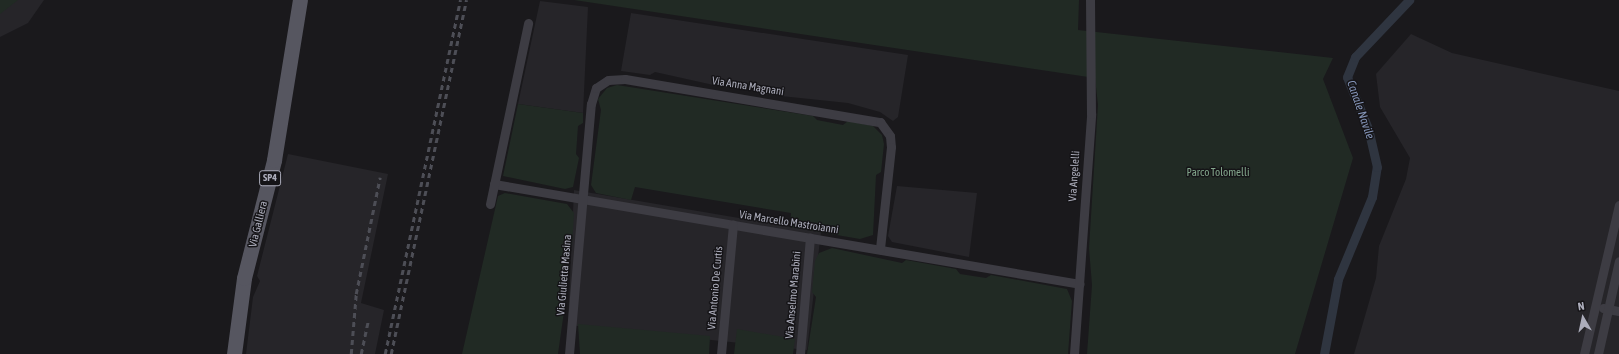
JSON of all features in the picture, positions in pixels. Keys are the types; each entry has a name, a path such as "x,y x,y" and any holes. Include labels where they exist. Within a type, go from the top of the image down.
{"main road":[{"name":"Via Galliera","path":"234,354 244,278 274,160 300,0"}],"street":[{"name":"Via Angelelli","path":"1074,354 1092,114 1090,0"},
{"path":"490,204 528,23"},
{"name":"Via Anna Magnani","path":"583,199 592,95 601,83 608,80 626,79 860,116 880,122 890,136 880,249"},
{"name":"Via Marcello Mastroianni","path":"494,184 1080,284"},
{"name":"Via Giulietta Masina","path":"569,354 583,199"},
{"path":"1584,354 1619,205"},
{"name":"Via Antonio De Curtis","path":"721,354 733,225"},
{"name":"Via Anselmo Marabini","path":"800,354 810,237"},
{"path":"1598,354 1619,261"},
{"path":"1595,306 1619,311"}],"shaded area":[{"path":"0,0 44,0 28,23 0,37"},
{"path":"540,1 588,7 583,113 518,104"},
{"path":"631,13 908,55 898,117 893,121 880,112 848,103 761,94 758,89 732,84 727,88 655,72 650,75 621,71"},
{"path":"1411,34 1452,53 1619,91 1619,354 1354,354 1376,278 1379,246 1406,179 1410,158 1380,107 1376,74"},
{"path":"288,154 388,174 361,303 384,310 375,354 246,354 253,297 260,281 257,276"},
{"path":"897,186 977,193 969,257 892,242 888,236"},
{"path":"574,190 821,232 807,350 568,325"}],"green space":[{"path":"0,0 18,0 0,14"},
{"name":"Parco Tolomelli","path":"574,0 1079,0 1078,30 1333,58 1323,79 1353,158 1295,354 1087,354 1092,285 1089,248 1098,105 1095,78"},
{"path":"617,85 813,116 817,120 843,125 848,121 873,126 882,135 884,144 881,172 876,175 873,235 860,239 790,227 791,213 635,187 631,200 596,193 591,185 601,110 598,99 607,88"},
{"path":"518,104 583,113 583,123 578,126 576,154 579,158 573,187 565,189 503,176"},
{"path":"505,193 567,204 574,213 572,246 567,250 564,279 568,283 558,354 462,354 498,196"},
{"path":"832,248 902,263 906,260 956,269 960,274 986,278 991,275 1067,289 1072,301 1068,354 807,354 816,297 812,292 815,261 819,253"},
{"path":"578,324 710,336 709,354 580,354"},
{"path":"737,329 795,339 793,354 734,354"}],"waterway":[{"name":"Canale Navile","path":"1324,354 1338,279 1372,197 1377,167 1369,131 1347,77 1355,57 1409,0"}],"railway":[{"path":"385,354 460,0"},
{"path":"391,354 466,0"},
{"path":"351,354 356,294 380,177"},
{"path":"361,354 368,322"}]}
